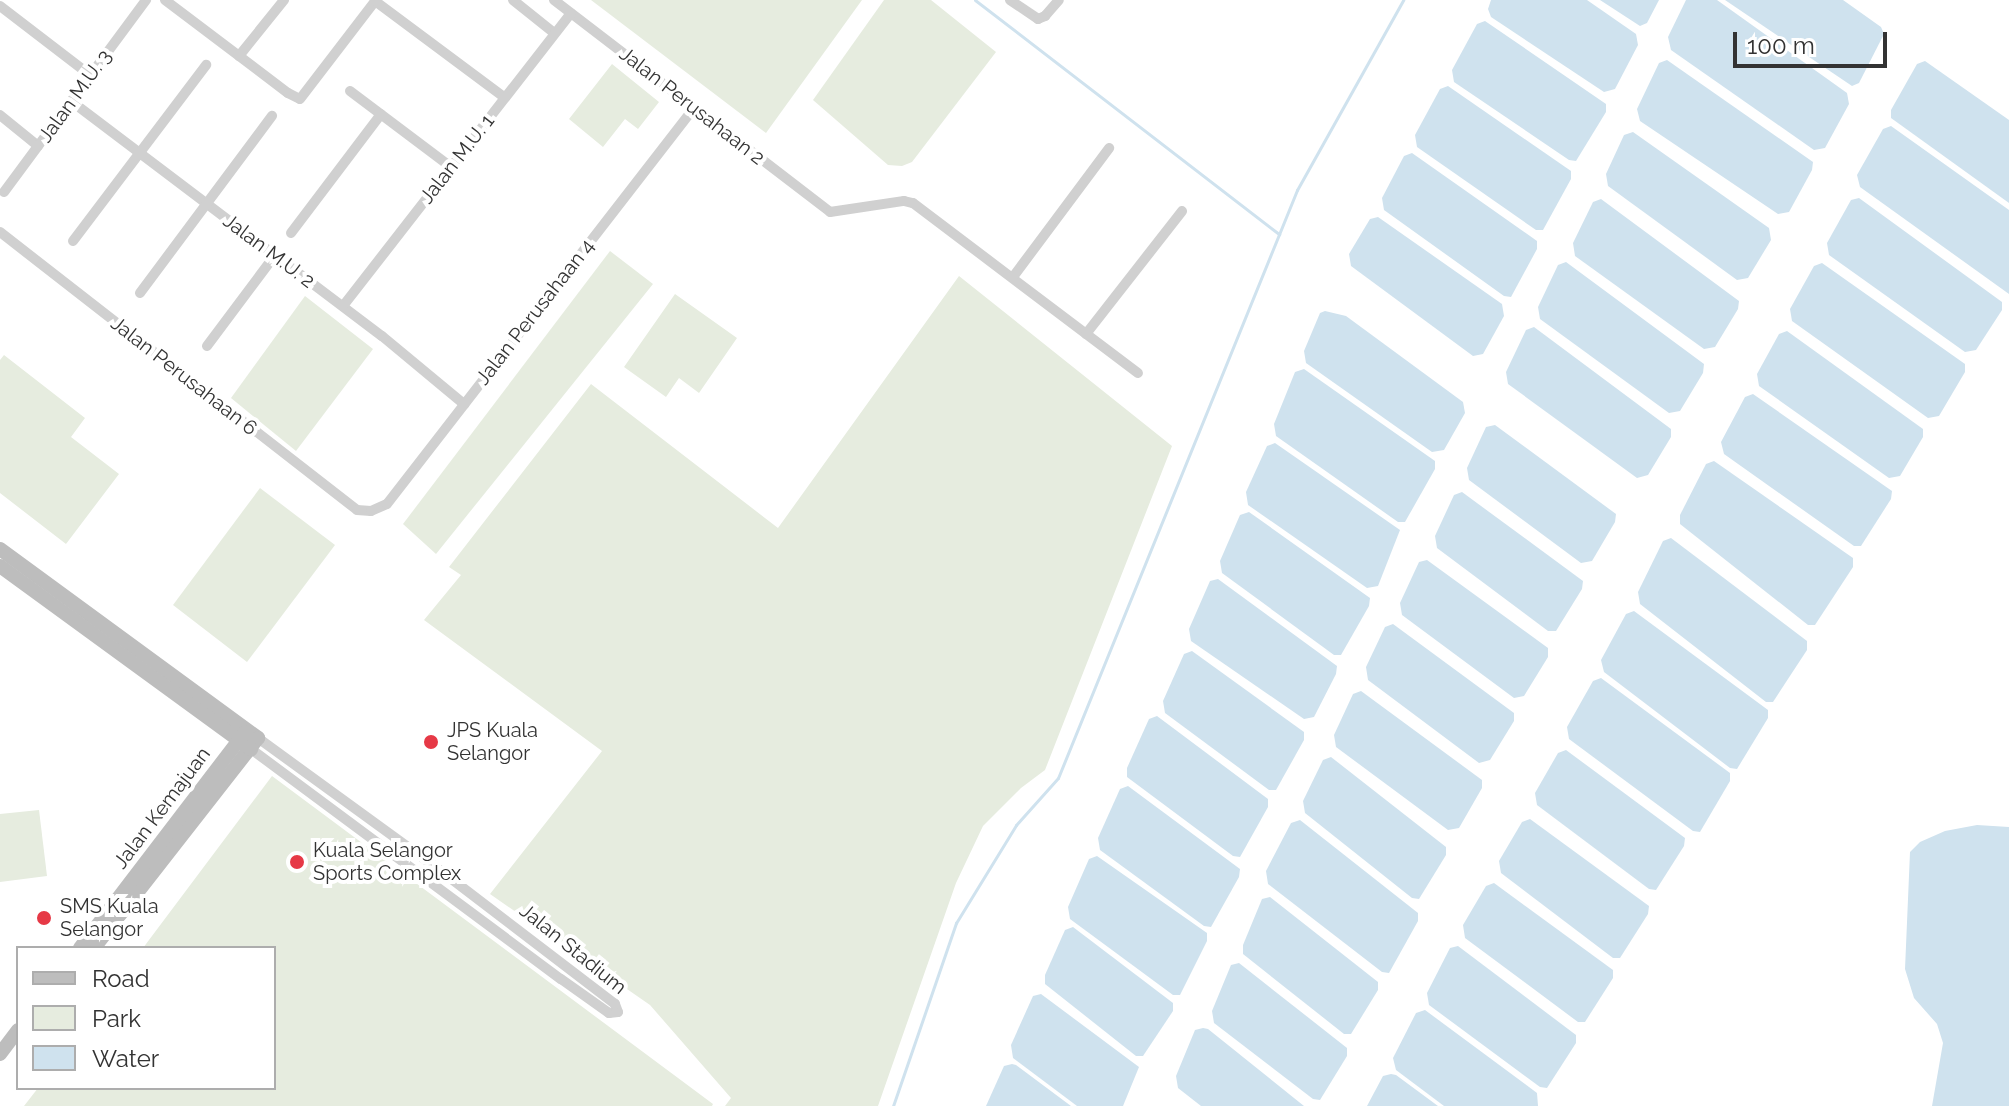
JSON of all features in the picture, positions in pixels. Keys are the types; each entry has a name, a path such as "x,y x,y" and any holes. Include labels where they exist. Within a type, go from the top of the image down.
{"street":[{"path":"165,0 295,98 304,95 375,1 505,98"},
{"path":"239,56 284,0"},
{"path":"513,0 554,33"},
{"name":"Jalan Perusahaan 2","path":"554,0 830,212 904,201 913,203 1013,277"},
{"path":"1010,0 1038,19 1045,16 1059,0"},
{"name":"Jalan M.U. 3","path":"4,192 139,2"},
{"path":"0,6 90,75"},
{"name":"Jalan M.U. 1","path":"343,306 571,13"},
{"path":"73,241 206,65"},
{"path":"350,91 451,167"},
{"name":"Jalan M.U. 2","path":"71,101 343,306 464,404"},
{"name":"Jalan Perusahaan 4","path":"371,511 387,504 694,108"},
{"path":"291,233 381,114"},
{"path":"0,115 38,146"},
{"path":"140,293 272,116"},
{"path":"1109,148 1013,277 1138,373"},
{"path":"1086,334 1182,211"},
{"name":"Jalan Perusahaan 6","path":"0,232 357,510 371,511"},
{"path":"207,346 275,255"},
{"name":"Jalan Stadium","path":"0,549 249,739 561,979 609,1013 618,1012 615,1004 453,880 249,739 0,566"},
{"name":"Jalan Kemajuan","path":"82,946 249,739"},
{"name":"Jalan Kemajuan","path":"95,946 249,739"},
{"path":"0,1054 16,1033"},
{"path":"0,1068 16,1048"}],"green space":[{"path":"591,0 862,0 766,133"},
{"path":"884,0 931,0 996,52 912,162 902,166 888,165 813,100"},
{"path":"612,64 659,102 638,129 625,119 603,147 569,119"},
{"path":"610,251 653,284 436,554 403,524"},
{"path":"959,276 1172,446 1045,770 1021,788 983,826 956,883 878,1106 725,1106 731,1098 650,1005 490,894 602,751 424,620 461,575 449,567 591,384 778,528"},
{"path":"675,294 737,338 699,393 679,378 666,397 624,367"},
{"path":"305,296 373,349 296,451 231,398"},
{"path":"4,355 85,418 71,437 119,474 66,544 0,493 0,360"},
{"path":"260,488 335,545 247,662 173,605"},
{"name":"Kuala Selangor Sports Complex","path":"272,776 713,1104 24,1106 36,1090 276,1090 276,946 144,946"},
{"path":"39,810 47,876 0,882 0,814"}],"water":[{"path":"1491,0 1587,0 1636,34 1638,45 1615,89 1604,92 1491,17 1488,9"},
{"path":"1600,0 1659,0 1647,23 1640,26"},
{"path":"1686,0 1717,0 1847,93 1849,104 1825,148 1814,150 1671,50 1668,37"},
{"path":"1725,0 1843,0 1881,27 1884,34 1859,83 1852,86"},
{"path":"1485,21 1606,104 1606,112 1576,161 1569,160 1454,82 1452,70 1477,24"},
{"path":"1667,60 1813,162 1812,170 1789,212 1778,214 1640,121 1637,109 1659,63"},
{"path":"1925,61 2009,120 2009,203 1891,118 1891,110 1917,64"},
{"path":"1448,86 1571,171 1571,179 1543,230 1536,230 1417,147 1415,135 1440,89"},
{"path":"1891,126 2009,210 2009,294 1860,187 1857,175 1883,129"},
{"path":"1633,132 1769,228 1771,240 1748,278 1737,280 1608,186 1606,174 1624,135"},
{"path":"1412,153 1537,241 1537,249 1511,297 1504,296 1384,210 1382,198 1404,156"},
{"path":"1859,198 2002,302 2002,310 1976,350 1965,352 1829,255 1827,243 1851,200"},
{"path":"1601,199 1739,301 1738,309 1715,347 1704,349 1575,256 1573,243 1593,202"},
{"path":"1378,217 1502,304 1504,316 1483,354 1473,356 1351,266 1349,254 1370,219"},
{"path":"1566,262 1704,364 1703,373 1680,411 1669,413 1540,319 1538,307 1558,265"},
{"path":"1822,263 1965,364 1965,372 1939,416 1928,418 1792,321 1790,309 1814,266"},
{"path":"1325,311 1346,316 1463,402 1465,413 1444,450 1432,452 1306,363 1304,351 1320,313"},
{"path":"1534,327 1671,429 1671,437 1648,475 1637,478 1508,384 1506,372 1526,330"},
{"path":"1787,331 1923,429 1923,437 1900,476 1889,478 1759,386 1757,374 1779,334"},
{"path":"1304,369 1435,461 1435,469 1405,522 1398,522 1276,436 1274,424 1295,372"},
{"path":"1753,394 1892,491 1891,499 1861,546 1854,546 1724,454 1721,442 1745,397"},
{"path":"1495,425 1616,514 1615,522 1592,561 1581,563 1469,480 1467,468 1486,427"},
{"path":"1275,443 1400,530 1378,586 1367,588 1248,505 1246,492 1267,446"},
{"path":"1714,461 1853,558 1853,567 1815,625 1808,625 1680,524 1680,515 1706,464"},
{"path":"1462,492 1583,581 1582,589 1556,631 1548,631 1437,548 1435,536 1454,495"},
{"path":"1249,512 1370,598 1369,606 1341,655 1334,655 1222,573 1220,561 1240,515"},
{"path":"1671,538 1807,641 1807,650 1773,702 1766,702 1640,604 1638,592 1663,541"},
{"path":"1427,560 1548,648 1548,657 1524,696 1514,698 1402,615 1400,603 1419,562"},
{"path":"1218,579 1337,666 1314,717 1304,719 1191,641 1189,629 1210,581"},
{"path":"1634,611 1768,710 1768,718 1737,769 1730,768 1604,672 1601,660 1626,614"},
{"path":"1393,624 1514,713 1514,721 1490,760 1479,763 1368,680 1366,667 1385,627"},
{"path":"1192,651 1304,732 1304,740 1276,790 1269,790 1165,713 1163,701 1184,654"},
{"path":"1601,678 1730,773 1730,781 1700,832 1693,831 1569,739 1567,727 1593,681"},
{"path":"1361,691 1482,780 1482,788 1459,828 1448,830 1336,747 1334,735 1353,694"},
{"path":"1157,716 1268,799 1268,807 1240,857 1233,856 1127,777 1127,768 1149,719"},
{"path":"1566,750 1685,838 1684,846 1656,890 1649,889 1537,805 1535,793 1558,753"},
{"path":"1331,757 1446,847 1446,855 1419,899 1412,898 1305,813 1303,801 1323,760"},
{"path":"1128,786 1240,869 1239,877 1211,927 1204,926 1100,850 1098,838 1120,789"},
{"path":"1530,819 1649,906 1648,914 1620,958 1613,958 1501,873 1499,861 1522,822"},
{"path":"1300,820 1418,913 1418,921 1389,973 1382,972 1268,884 1266,871 1291,823"},
{"path":"1977,825 2009,827 2009,1106 1932,1106 1943,1043 1937,1024 1914,998 1905,969 1910,852 1920,842 1945,831"},
{"path":"1097,856 1207,933 1207,941 1180,995 1173,995 1070,919 1068,907 1089,859"},
{"path":"1494,883 1613,970 1613,978 1585,1022 1578,1022 1465,938 1463,925 1486,886"},
{"path":"1270,897 1378,982 1378,990 1351,1034 1344,1034 1243,954 1243,945 1262,899"},
{"path":"1073,927 1173,1003 1173,1011 1143,1056 1136,1056 1045,984 1045,975 1065,930"},
{"path":"1458,946 1576,1035 1576,1043 1547,1088 1540,1087 1429,1005 1427,993 1450,948"},
{"path":"1239,963 1347,1048 1347,1056 1320,1100 1313,1099 1214,1023 1212,1011 1231,965"},
{"path":"1041,994 1139,1067 1123,1106 1077,1106 1013,1058 1011,1045 1033,996"},
{"path":"1425,1010 1537,1093 1538,1106 1444,1106 1396,1070 1393,1058 1416,1013"},
{"path":"1203,1028 1304,1106 1201,1106 1178,1088 1176,1076 1195,1030"},
{"path":"1012,1064 1071,1106 986,1106 1004,1066"},
{"path":"1391,1074 1438,1106 1367,1106 1383,1076"}],"waterway":[{"path":"975,0 1279,234"},
{"path":"893,1106 956,923 1016,825 1058,778 1297,190 1403,0"}],"place":[{"name":"JPS Kuala Selangor","path":"431,742"},
{"name":"Kuala Selangor Sports Complex","path":"297,862"},
{"name":"SMS Kuala Selangor","path":"44,918"}]}
